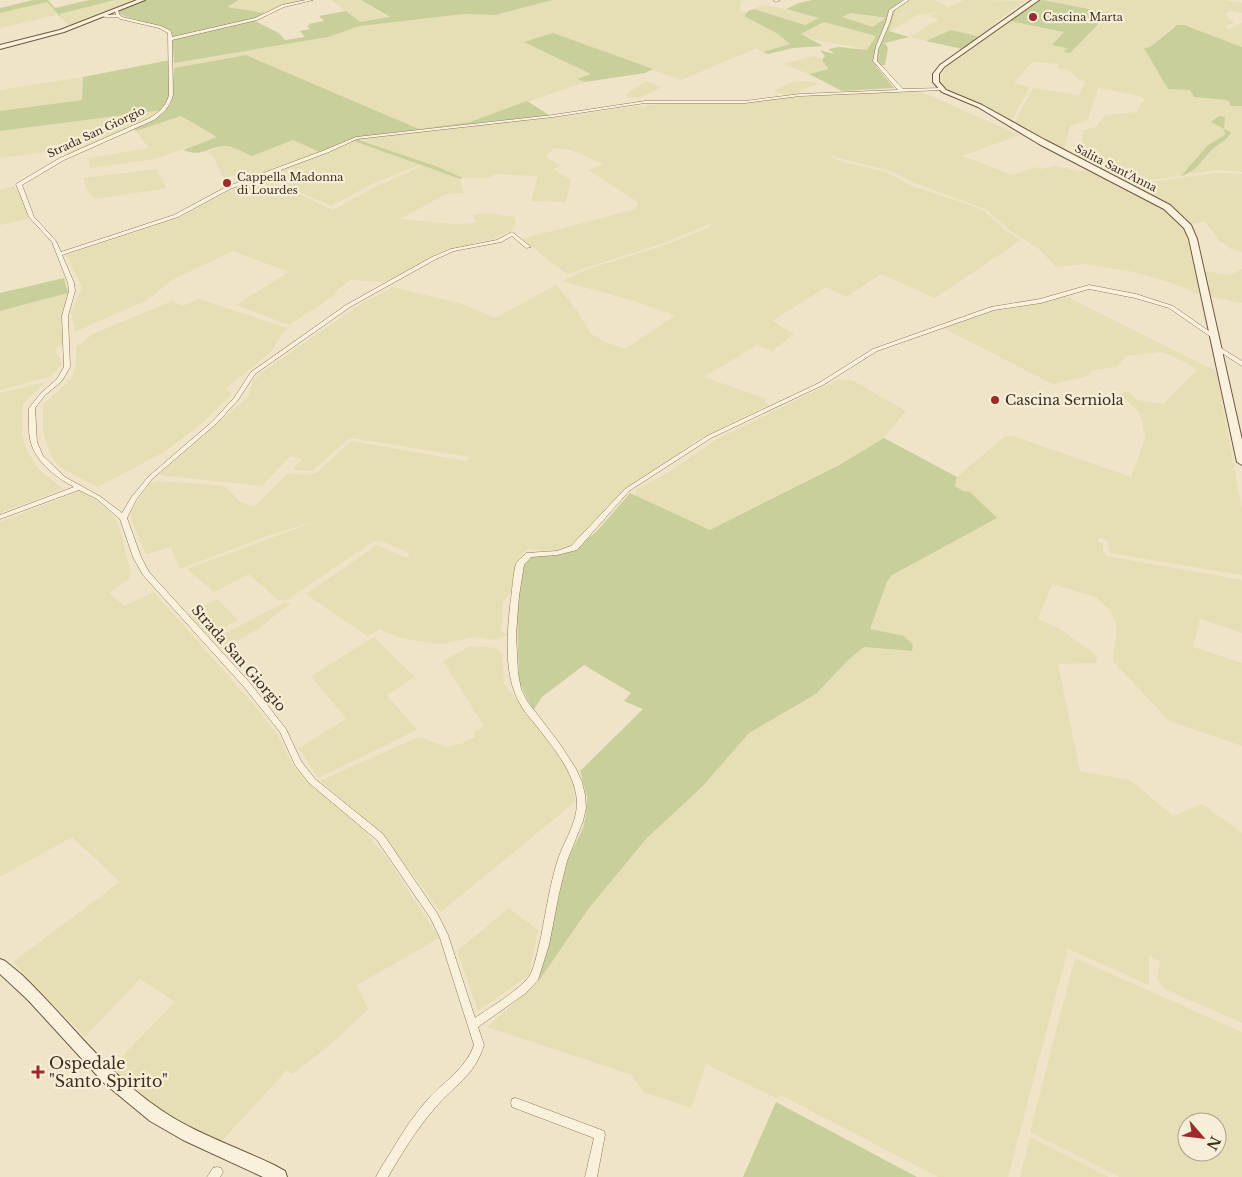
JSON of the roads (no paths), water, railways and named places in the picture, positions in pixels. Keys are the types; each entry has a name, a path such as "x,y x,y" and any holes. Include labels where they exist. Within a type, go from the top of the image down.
{"street":[{"path":"0,47 50,35 104,16 118,14 142,0"},
{"path":"118,14 166,29 170,32 171,39 256,20 283,6 311,0"},
{"path":"901,90 875,61 875,55 876,44 887,24 891,10 907,0"},
{"path":"59,254 176,216 218,193 356,138 553,116 645,102 745,102 800,95 942,88 936,78 942,66 1036,0"},
{"name":"Strada San Giorgio","path":"171,39 170,103 158,115 62,159 19,184 32,217 51,236 71,283 72,291 65,316 67,367 60,380 37,400 32,408 34,442 40,456 63,478 85,490 123,518 137,557 146,573 247,685 283,731 298,763 312,781 380,837 434,916 446,938 479,1045 472,1065 431,1104 382,1177"},
{"name":"Salita Sant'Anna","path":"942,88 980,106 1018,130 1167,207 1180,218 1194,239 1242,462"},
{"path":"123,518 133,499 150,478 215,422 236,399 253,373 348,306 434,258 453,250 499,241 514,233 528,247"},
{"path":"473,1025 522,990 535,977 563,859 578,827 581,813 582,797 572,769 522,701 515,682 513,615 520,564 525,558 535,553 557,553 574,548 627,490 709,437 821,384 875,350 993,308 1041,301 1089,287 1136,296 1171,307 1214,336"},
{"path":"1216,347 1242,364"},
{"path":"0,517 85,490"},
{"path":"2,970 58,1021 97,1066 159,1118 188,1135 279,1177"},
{"path":"516,1103 600,1135 591,1177"}],"place":[{"name":"Cascina Marta","path":"1033,17"},
{"name":"Cappella Madonna di Lourdes","path":"227,183"},
{"name":"Cascina Serniola","path":"995,400"},
{"name":"Ospedale \"Santo Spirito\"","path":"38,1072"}]}
